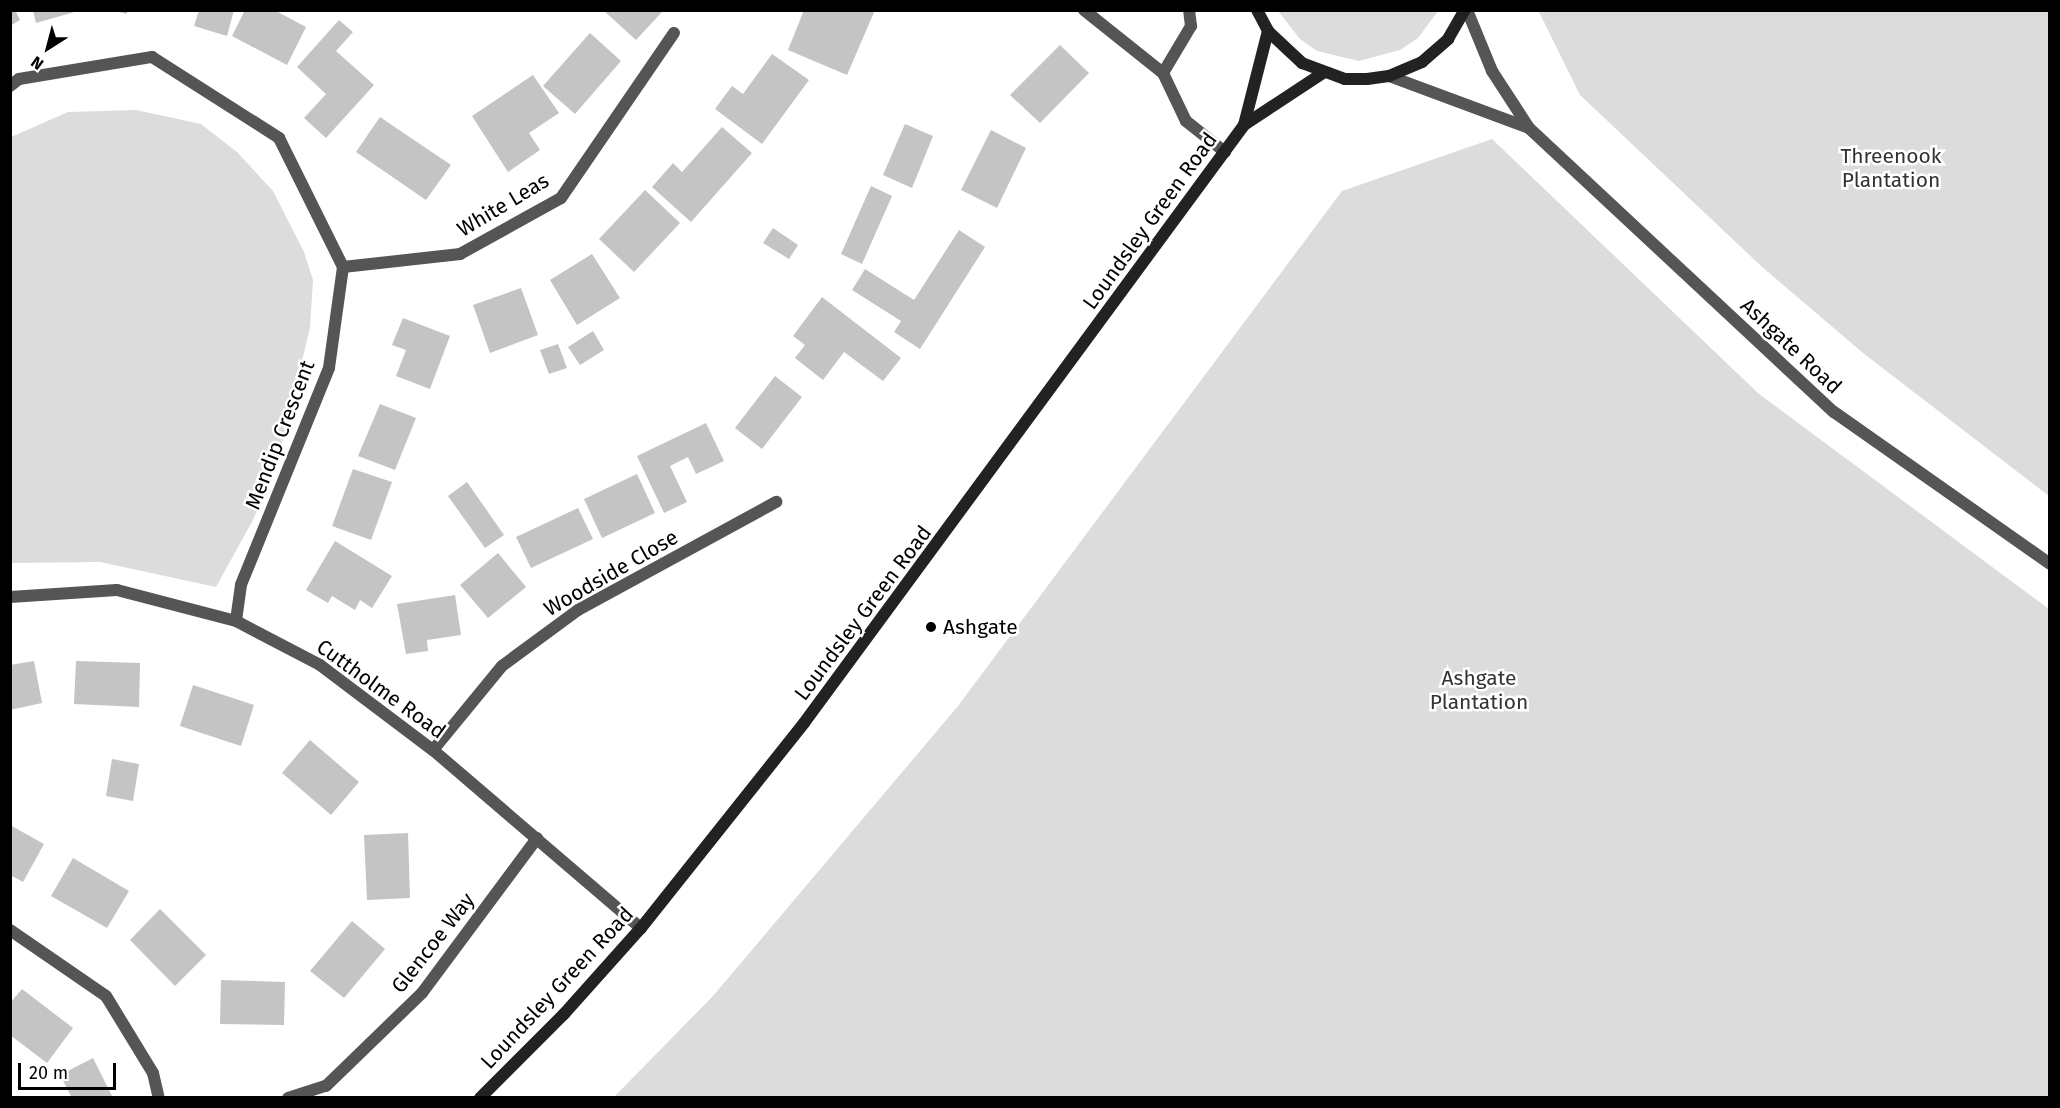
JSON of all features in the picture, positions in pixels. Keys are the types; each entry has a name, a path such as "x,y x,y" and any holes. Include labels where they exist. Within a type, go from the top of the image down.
{"main road":[{"path":"1257,10 1268,31 1283,49 1323,73 1345,79 1389,76 1422,62 1448,39 1466,10"},
{"name":"Loundsley Green Road","path":"480,1098 564,1014 642,928 910,585 1244,125 1268,31"},
{"name":"Loundsley Green Road","path":"1244,125 1323,73"}],"street":[{"path":"1084,10 1163,73 1186,121 1225,152"},
{"path":"1163,73 1191,26 1189,10"},
{"name":"Ashgate Road","path":"1466,10 1492,71 1529,128 1834,412 2049,564"},
{"name":"White Leas","path":"343,267 460,254 561,198 674,33"},
{"path":"10,86 19,79 152,57 279,138 343,267"},
{"name":"Ashgate Road","path":"1389,76 1529,128"},
{"name":"Mendip Crescent","path":"236,621 242,585 328,368 343,267"},
{"name":"Woodside Close","path":"433,750 502,666 578,610 776,502"},
{"name":"Cuttholme Road","path":"10,597 117,591 236,621 320,664 433,750 642,928"},
{"name":"Glencoe Way","path":"288,1098 326,1086 423,993 537,838"},
{"path":"10,930 106,996 153,1073 159,1098"}],"green space":[{"name":"Threenook Plantation","path":"1538,10 2049,11 2049,496 1863,353 1761,266 1580,95"},
{"path":"1278,11 1438,11 1418,38 1400,50 1359,61 1317,51 1300,39"},
{"path":"136,110 201,124 237,152 273,191 304,252 313,280 310,328 282,443 254,518 216,587 100,562 11,563 11,137 68,112"},
{"name":"Ashgate Plantation","path":"1492,139 1759,394 2049,609 2049,1097 614,1097 713,996 958,706 1342,191"}],"building":[{"path":"10,10 15,10 20,20 10,26"},
{"path":"33,10 77,10 78,11 36,23"},
{"path":"112,10 127,10 127,14"},
{"path":"199,10 234,10 227,36 194,26"},
{"path":"245,10 274,10 306,27 287,65 232,36"},
{"path":"603,10 661,10 662,12 636,40"},
{"path":"804,10 875,10 847,75 788,50"},
{"path":"339,20 353,32 336,51 374,85 326,138 304,118 326,94 297,67"},
{"path":"590,33 621,61 575,114 543,86"},
{"path":"1060,45 1089,73 1040,123 1010,95"},
{"path":"772,54 809,80 762,144 715,109 732,86 743,94"},
{"path":"533,75 559,113 529,133 540,150 508,172 472,116"},
{"path":"380,117 451,165 426,200 356,152"},
{"path":"905,124 933,136 912,188 883,175"},
{"path":"722,127 752,153 691,222 652,187 673,163 682,172"},
{"path":"991,130 1026,148 997,208 961,190"},
{"path":"871,186 892,196 862,264 841,254"},
{"path":"645,190 680,223 634,272 599,239"},
{"path":"773,228 798,245 789,259 763,243"},
{"path":"959,230 985,247 920,349 894,332 901,321 852,290 865,269 914,300"},
{"path":"592,254 620,298 577,325 550,280"},
{"path":"521,288 538,335 490,353 473,305"},
{"path":"822,297 901,358 883,381 844,352 823,380 795,358 805,345 793,336"},
{"path":"403,318 450,336 430,389 396,376 406,350 392,345"},
{"path":"593,331 604,350 580,365 568,347"},
{"path":"558,344 567,368 549,374 540,350"},
{"path":"775,376 802,397 762,449 735,428"},
{"path":"380,404 416,418 395,470 358,456"},
{"path":"706,423 724,461 696,474 688,457 670,466 687,502 664,513 637,456"},
{"path":"353,469 392,482 371,540 332,526"},
{"path":"637,474 655,513 602,538 584,499"},
{"path":"467,482 504,535 485,548 448,496"},
{"path":"578,508 593,539 531,568 516,537"},
{"path":"335,541 392,576 372,608 360,600 355,610 332,596 328,603 306,590"},
{"path":"498,553 526,587 488,618 460,585"},
{"path":"455,595 461,635 427,640 428,651 406,654 397,604"},
{"path":"34,661 42,703 10,710 10,665"},
{"path":"76,661 140,663 139,707 74,704"},
{"path":"193,685 254,705 241,746 180,726"},
{"path":"310,740 359,782 331,815 282,773"},
{"path":"112,759 139,764 133,801 106,796"},
{"path":"10,825 44,844 23,882 10,875"},
{"path":"408,833 410,898 367,900 364,835"},
{"path":"73,858 129,891 107,928 51,896"},
{"path":"160,909 206,955 175,986 130,940"},
{"path":"352,921 385,949 344,998 310,971"},
{"path":"221,980 285,982 284,1025 220,1024"},
{"path":"22,989 73,1028 47,1063 10,1035 10,1003"},
{"path":"93,1058 113,1098 72,1098 60,1075"}],"place":[{"name":"Ashgate","path":"931,627"}]}
